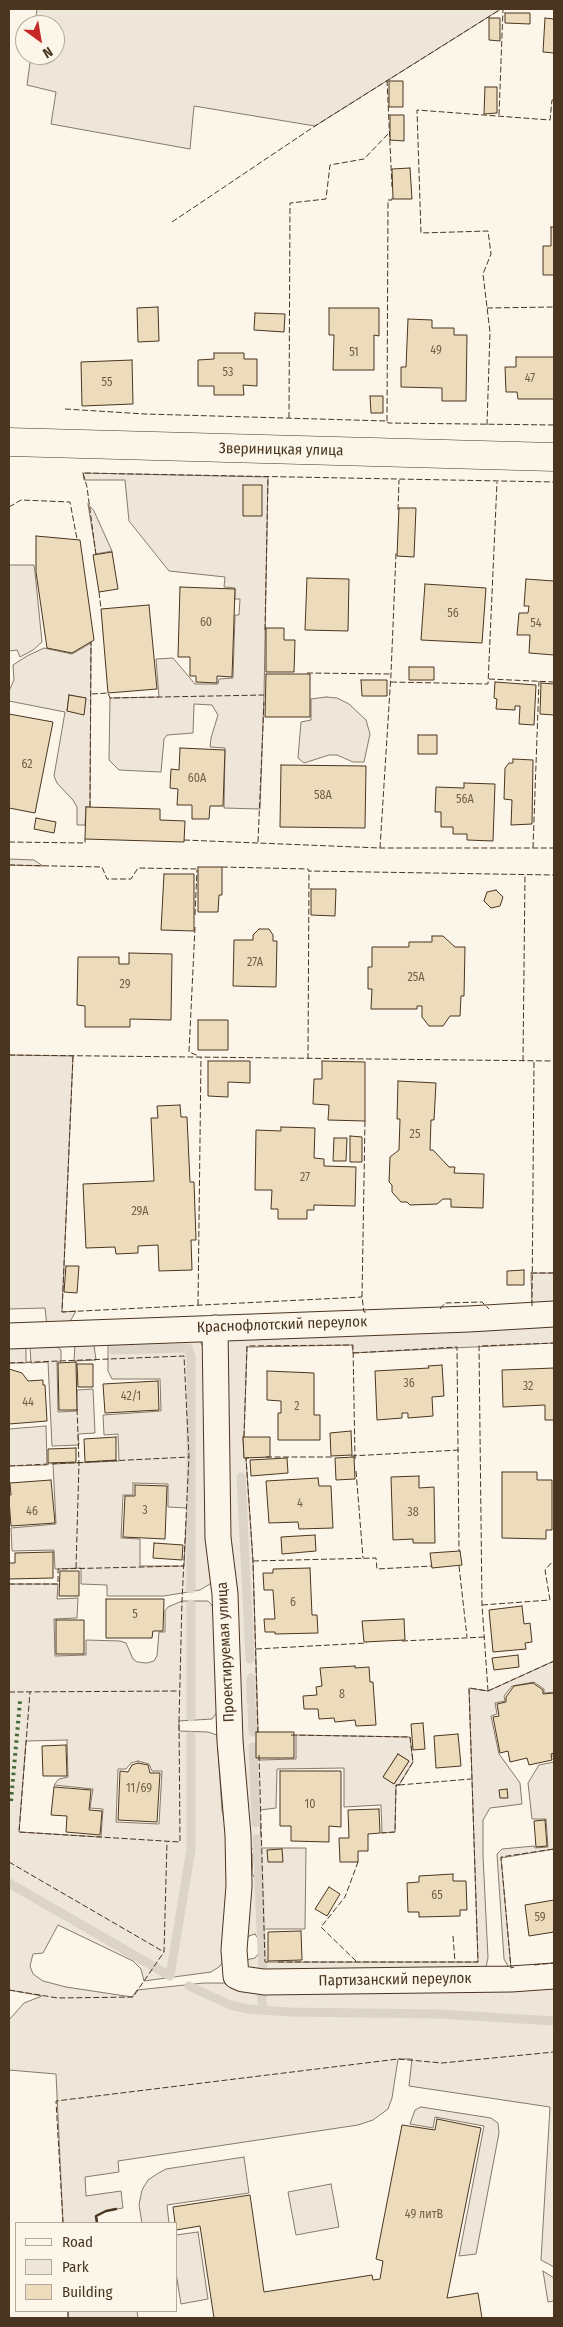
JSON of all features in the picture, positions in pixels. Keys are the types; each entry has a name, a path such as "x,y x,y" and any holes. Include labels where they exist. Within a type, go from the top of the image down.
{"street":[{"name":"Звериницкая улица","path":"9,442 554,457"},
{"name":"Краснофлотский переулок","path":"9,1336 469,1319 554,1314"},
{"name":"Проектируемая улица","path":"215,1328 218,1538 225,1594 230,1742 238,1835 238,1886 234,1950 236,1976"},
{"name":"Партизанский переулок","path":"236,1976 242,1979 264,1982 511,1979 554,1976"}],"green space":[{"path":"37,9 501,9 315,126 194,106 190,149 51,124 56,92 27,85 30,65 65,65 65,15 36,15"},
{"path":"83,473 268,477 260,809 224,808 225,748 210,747 218,715 212,705 194,704 193,733 167,735 164,739 161,772 119,770 109,760 110,698 159,697 156,659 173,658 195,684 218,684 219,679 233,678 235,615 239,615 240,599 235,599 235,588 224,587 225,577 169,571 129,521 125,480 84,480"},
{"path":"88,504 94,511 112,551 96,554"},
{"path":"9,565 34,565 35,572 42,642 33,650 20,657 17,650 9,651"},
{"path":"91,643 90,807 86,807 85,825 77,825 77,807 57,783 54,776 65,712 9,701 9,691 14,680 13,665 44,648 72,654","holes":["69,695 86,698 83,714 67,711"]},
{"path":"337,698 349,704 366,720 370,734 364,762 353,762 337,755 329,755 304,763 298,758 301,722 311,720 311,699"},
{"path":"9,859 34,860 43,866 9,865"},
{"path":"9,1055 73,1056 62,1312 76,1311 68,1325 47,1326 45,1308 9,1309"},
{"path":"531,1273 554,1273 554,1307 532,1307"},
{"path":"554,1320 554,1343 353,1353 352,1345 247,1347 243,1438 253,1561 259,1760 296,1759 296,1735 410,1737 413,1762 399,1785 396,1785 395,1832 382,1833 381,1805 344,1807 344,1768 277,1769 276,1808 260,1810 261,1848 306,1848 305,1929 264,1929 265,1962 478,1962 469,1688 488,1691 554,1661 554,1692 544,1693 544,1689 534,1682 512,1686 504,1696 505,1701 495,1703 497,1714 491,1716 499,1754 520,1783 522,1804 490,1808 483,1820 488,1958 486,1967 481,1970 275,1976 250,1971 245,1966 241,1956 247,1830 235,1585 227,1541 225,1346 231,1336 242,1332","holes":["398,1754 409,1761 394,1784 383,1777","255,1847 257,1849 258,1872 254,1877 252,1873 253,1857 251,1850","255,1934 259,1940 259,1953 255,1958 246,1960 243,1951 249,1936"]},
{"path":"199,1339 204,1349 212,1581 200,1590 164,1596 107,1596 107,1585 81,1584 81,1568 55,1569 54,1550 12,1551 11,1528 56,1524 53,1464 119,1461 118,1434 104,1435 103,1415 161,1411 160,1379 112,1379 108,1371 108,1345","holes":["133,1483 168,1484 168,1507 187,1508 184,1566 140,1566 140,1539 121,1538 123,1495 133,1495"]},
{"path":"75,1345 94,1345 96,1360 74,1361"},
{"path":"56,1346 61,1350 61,1361 57,1362 58,1412 77,1411 77,1390 93,1389 95,1433 78,1434 79,1445 52,1446 48,1362 31,1363 30,1347"},
{"path":"26,1347 26,1363 9,1363 9,1348"},
{"path":"46,1426 47,1465 9,1466 9,1429"},
{"path":"9,1584 58,1584 57,1599 78,1598 77,1618 54,1619 55,1656 86,1655 86,1640 120,1641 126,1643 133,1659 137,1662 147,1663 154,1661 157,1656 159,1632 165,1632 165,1611 168,1607 182,1601 208,1601 214,1609 218,1711 212,1719 179,1721 179,1731 208,1732 217,1735 222,1810 229,1839 225,1959 219,1967 211,1972 144,1981 141,1969 133,1961 58,1925 43,1953 33,1954 30,1966 33,1974 43,1981 66,1987 132,1997 137,1990 204,1983 554,1984 554,2267 541,2260 550,2107 409,2086 412,2059 398,2059 392,2098 388,2109 373,2120 358,2125 118,2161 119,2172 85,2177 86,2196 121,2191 123,2208 106,2211 96,2216 97,2222 63,2222 56,2074 9,2070 9,2020 24,2003 42,1996 9,1990","holes":["67,1740 68,1777 59,1779 54,1785 93,1789 90,1808 103,1809 101,1837 19,1832 26,1741","138,1761 149,1764 152,1771 162,1771 159,1824 116,1822 118,1769 126,1769 131,1763"]},
{"path":"554,1762 554,1849 501,1858 511,1968 509,1968 504,1959 497,1854 502,1849 534,1846 535,1848 548,1847 546,1819 532,1819 528,1783 539,1765"},
{"path":"554,1963 554,1968 511,1968"},
{"path":"421,2107 491,2118 498,2123 499,2133 476,2254 459,2256 484,2126 435,2117 433,2128 410,2124 415,2110"},
{"path":"244,2157 249,2193 167,2205 169,2222 142,2222 139,2205 142,2190 148,2180 166,2169"},
{"path":"331,2184 339,2227 296,2235 288,2192"},
{"path":"198,2232 208,2299 181,2304 178,2285 178,2235"},
{"path":"543,2271 554,2278 554,2301 548,2302"},
{"path":"68,2312 137,2312 138,2318 68,2318"}],"building":[{"path":"505,13 530,13 530,24 505,23"},
{"path":"489,18 500,18 500,41 489,40"},
{"path":"545,18 554,19 554,53 543,52"},
{"path":"389,81 403,81 403,107 389,107"},
{"path":"485,87 497,87 497,113 484,114"},
{"path":"390,115 404,115 404,141 390,140"},
{"path":"410,168 412,199 393,199 392,169"},
{"path":"551,227 554,227 554,275 543,275 543,246 551,246"},
{"path":"158,307 159,341 138,342 137,308"},
{"path":"329,308 379,308 379,336 374,335 374,370 333,370 334,335 329,335"},
{"path":"255,313 285,314 284,332 254,330"},
{"path":"408,319 432,320 432,328 454,328 454,335 467,335 466,401 442,401 442,388 401,387 401,367 406,367"},
{"path":"214,353 244,353 244,359 257,359 257,386 243,385 244,395 214,395 214,386 198,386 198,360 214,359"},
{"path":"516,357 554,357 554,399 518,399 517,392 506,392 505,367 516,367"},
{"path":"132,360 133,404 82,406 81,362"},
{"path":"370,396 383,396 383,413 371,413"},
{"path":"243,485 262,485 262,516 243,516"},
{"path":"399,508 416,508 414,557 397,556"},
{"path":"36,536 80,540 94,640 72,653 47,648 36,572"},
{"path":"112,552 118,589 99,592 93,555"},
{"path":"307,578 349,579 348,631 305,630"},
{"path":"526,579 554,581 554,655 529,653 530,635 517,635 519,613 528,613 529,606 524,606"},
{"path":"425,584 486,588 482,643 421,640"},
{"path":"180,587 235,589 232,677 217,676 217,683 196,682 196,676 190,676 190,657 178,657"},
{"path":"149,605 157,689 108,693 101,609"},
{"path":"266,628 284,628 284,640 295,640 294,672 266,672"},
{"path":"409,667 434,667 434,680 409,680"},
{"path":"266,674 310,674 310,717 265,717"},
{"path":"361,680 387,680 387,696 362,696"},
{"path":"495,682 536,685 534,725 519,724 520,706 515,706 515,710 496,709 497,699 494,698"},
{"path":"541,683 554,684 554,715 540,714"},
{"path":"69,695 86,698 84,715 67,711"},
{"path":"9,714 53,722 35,813 9,808"},
{"path":"418,735 437,735 437,754 418,754"},
{"path":"180,748 225,750 223,806 210,806 209,819 192,819 192,805 177,805 178,789 170,788 171,769 179,770"},
{"path":"513,759 533,760 532,824 511,825 512,800 504,799 505,768 509,763 513,763"},
{"path":"281,765 366,766 365,828 280,827"},
{"path":"464,783 495,784 493,841 467,840 467,834 453,834 453,827 441,827 441,812 435,812 436,787 464,788"},
{"path":"86,807 160,809 160,820 185,821 184,842 85,839"},
{"path":"36,818 56,822 54,833 34,829"},
{"path":"198,867 222,867 222,895 219,895 218,912 198,912"},
{"path":"164,874 194,874 194,931 161,930"},
{"path":"311,889 336,889 335,916 311,915"},
{"path":"496,890 503,897 500,906 491,908 484,901 487,892"},
{"path":"259,929 269,929 273,935 273,941 277,941 276,987 233,986 234,940 253,940 253,935"},
{"path":"432,936 443,936 455,947 465,947 464,996 461,996 460,1016 450,1016 443,1026 429,1026 422,1017 422,1006 417,1006 417,1009 371,1009 372,989 368,989 368,967 372,967 372,947 409,947 409,942 432,942"},
{"path":"129,953 172,954 171,1020 130,1019 130,1027 85,1027 85,1006 77,1005 78,957 119,957 119,964 129,964"},
{"path":"198,1020 228,1020 228,1050 198,1050"},
{"path":"208,1061 250,1061 250,1083 228,1082 228,1097 208,1096"},
{"path":"322,1061 365,1062 365,1121 328,1120 329,1105 313,1104 314,1079 322,1079"},
{"path":"398,1081 436,1083 434,1120 431,1120 430,1150 433,1150 449,1167 455,1167 454,1173 484,1174 483,1208 451,1207 451,1199 443,1199 437,1204 410,1205 407,1202 401,1202 392,1192 392,1185 389,1182 390,1157 399,1150 400,1119 397,1119"},
{"path":"180,1105 181,1117 187,1117 190,1182 194,1182 196,1240 191,1240 192,1270 159,1271 158,1245 138,1246 138,1253 116,1254 115,1247 86,1248 83,1184 154,1181 151,1118 158,1118 157,1106"},
{"path":"281,1127 315,1128 314,1158 324,1159 324,1166 356,1167 355,1206 314,1205 314,1210 307,1210 307,1219 278,1219 278,1209 271,1209 272,1190 255,1190 256,1130 281,1131"},
{"path":"350,1136 362,1137 362,1162 350,1162"},
{"path":"334,1138 347,1138 346,1161 333,1161"},
{"path":"66,1266 79,1266 77,1293 64,1292"},
{"path":"524,1270 524,1285 507,1285 507,1271"},
{"path":"76,1362 77,1410 59,1410 58,1363"},
{"path":"77,1364 93,1364 93,1387 78,1387"},
{"path":"442,1365 444,1396 432,1397 433,1416 408,1418 408,1413 402,1413 402,1418 377,1420 375,1371 429,1368 428,1366"},
{"path":"554,1368 554,1420 545,1420 545,1405 503,1407 502,1370"},
{"path":"9,1369 22,1373 28,1381 43,1380 43,1385 45,1385 47,1421 9,1424"},
{"path":"267,1371 314,1373 314,1415 320,1415 320,1440 278,1440 278,1413 281,1413 281,1401 267,1400"},
{"path":"158,1381 159,1410 105,1413 103,1384"},
{"path":"351,1431 352,1455 331,1456 330,1433"},
{"path":"116,1437 116,1460 85,1462 84,1439"},
{"path":"243,1437 270,1437 270,1457 244,1458"},
{"path":"76,1448 76,1462 48,1463 48,1449"},
{"path":"354,1457 355,1479 336,1480 335,1458"},
{"path":"287,1458 288,1473 251,1476 250,1460"},
{"path":"502,1472 537,1472 537,1480 552,1480 552,1530 546,1530 546,1539 502,1538"},
{"path":"419,1476 419,1488 434,1487 435,1543 413,1543 413,1539 393,1540 391,1477"},
{"path":"318,1478 319,1486 331,1486 333,1528 299,1529 298,1522 269,1523 266,1481"},
{"path":"51,1480 55,1523 11,1526 10,1483"},
{"path":"135,1485 167,1486 165,1539 123,1537 125,1496 135,1496"},
{"path":"315,1535 316,1551 282,1554 281,1537"},
{"path":"154,1543 183,1545 182,1560 153,1558"},
{"path":"460,1551 462,1565 432,1568 430,1553"},
{"path":"53,1552 53,1578 9,1579 9,1563 15,1563 15,1553"},
{"path":"310,1568 312,1615 317,1615 318,1633 275,1634 275,1632 265,1632 264,1619 275,1619 273,1590 264,1590 263,1573 273,1573 273,1569"},
{"path":"60,1571 79,1571 79,1596 59,1596"},
{"path":"106,1599 164,1599 163,1631 153,1631 152,1638 106,1638"},
{"path":"522,1606 524,1624 530,1623 532,1642 525,1643 526,1649 493,1652 489,1610"},
{"path":"404,1619 405,1640 364,1642 362,1621"},
{"path":"56,1620 84,1620 84,1654 56,1654"},
{"path":"518,1655 519,1667 494,1670 492,1658"},
{"path":"355,1666 355,1668 369,1667 370,1682 373,1682 376,1725 356,1726 355,1720 335,1722 334,1718 319,1719 318,1709 304,1709 303,1696 317,1695 316,1687 322,1686 320,1668"},
{"path":"533,1683 543,1690 543,1694 554,1693 554,1753 551,1754 552,1760 529,1765 527,1758 510,1762 508,1751 500,1753 493,1717 499,1716 497,1704 506,1702 506,1697 514,1686"},
{"path":"423,1723 425,1749 413,1750 411,1724"},
{"path":"256,1732 294,1732 294,1758 256,1758"},
{"path":"458,1734 461,1766 436,1768 434,1736"},
{"path":"66,1745 67,1776 43,1776 42,1746"},
{"path":"398,1754 409,1761 394,1784 383,1777"},
{"path":"138,1763 148,1765 150,1773 160,1773 157,1822 118,1820 120,1771 128,1772 132,1765"},
{"path":"280,1771 341,1771 341,1827 329,1826 329,1842 291,1841 291,1826 280,1826"},
{"path":"54,1787 91,1790 89,1810 102,1811 100,1835 66,1832 67,1816 51,1815"},
{"path":"507,1789 508,1798 500,1798 499,1790"},
{"path":"379,1809 380,1833 368,1834 368,1851 358,1851 358,1862 340,1862 339,1838 349,1838 348,1810"},
{"path":"545,1820 547,1846 536,1847 534,1821"},
{"path":"282,1849 283,1862 268,1862 267,1850"},
{"path":"453,1874 453,1881 466,1881 467,1910 460,1910 460,1916 419,1917 419,1912 408,1912 407,1883 419,1882 419,1876"},
{"path":"329,1887 340,1894 327,1916 315,1909"},
{"path":"554,1900 554,1932 529,1936 525,1905"},
{"path":"301,1931 302,1960 268,1961 268,1932"},
{"path":"437,2119 481,2128 447,2298 478,2293 482,2318 214,2318 200,2226 178,2230 178,2222 175,2222 173,2207 250,2195 264,2292 372,2275 373,2280 380,2279 383,2261 376,2259 402,2125 435,2130"}],"waterway":[{"path":"113,1350 188,1348 191,1357 191,1477"},
{"path":"241,1477 250,1659"},
{"path":"191,1481 191,1589"},
{"path":"191,1604 191,1717"},
{"path":"251,1678 251,1701"},
{"path":"252,1708 253,1732"},
{"path":"9,1883 170,1976 191,1849 191,1736"},
{"path":"253,1747 256,1823"},
{"path":"257,1839 263,1971"},
{"path":"189,1986 230,2005 248,2009 289,2012 439,2014 554,2021"},
{"path":"261,1992 263,2010"}],"hedge":[{"path":"11,1801 20,1701"}],"fence":[{"path":"172,222 315,126 501,9"},
{"path":"499,115 503,9"},
{"path":"387,80 392,187"},
{"path":"487,425 490,332 483,274 491,254 488,231 421,233 417,110 550,120 552,100 554,100"},
{"path":"289,418 290,203 326,199 330,165 364,159 388,134"},
{"path":"387,421 388,200 392,200 392,197"},
{"path":"487,308 554,307"},
{"path":"65,409 145,414 387,421 388,423 554,425"},
{"path":"96,555 87,487 83,473 554,482"},
{"path":"265,630 268,477"},
{"path":"398,510 399,480"},
{"path":"391,682 488,684 497,482"},
{"path":"9,507 21,500 70,502 77,539"},
{"path":"380,848 391,674 396,553"},
{"path":"99,592 101,609"},
{"path":"90,807 91,642"},
{"path":"307,673 391,674"},
{"path":"489,679 554,682"},
{"path":"533,848 539,681"},
{"path":"92,694 108,693 110,698 264,695"},
{"path":"258,842 264,702"},
{"path":"9,842 85,843 85,839"},
{"path":"184,840 380,848 554,848"},
{"path":"9,865 102,867 107,879 131,879 138,868 198,869"},
{"path":"222,867 308,869 309,871 554,875"},
{"path":"195,915 197,870"},
{"path":"308,1059 309,871"},
{"path":"523,1061 525,875"},
{"path":"195,927 189,1052 199,1056"},
{"path":"9,1055 554,1061"},
{"path":"73,1056 62,1312 362,1297"},
{"path":"198,1305 201,1057"},
{"path":"532,1306 534,1061"},
{"path":"365,1121 362,1297 364,1312 366,1312"},
{"path":"531,1273 554,1273"},
{"path":"440,1309 445,1303 482,1302 489,1309"},
{"path":"488,1691 482,1605 479,1346 554,1343"},
{"path":"244,1437 247,1346 353,1345 355,1459"},
{"path":"353,1353 457,1347 459,1551"},
{"path":"9,1363 184,1356 189,1457 182,1601 179,1721 180,1842 19,1832 30,1692"},
{"path":"76,1568 79,1463 77,1408"},
{"path":"351,1456 459,1450"},
{"path":"9,1466 189,1457"},
{"path":"266,1457 334,1457"},
{"path":"249,1458 246,1458 253,1561 258,1735"},
{"path":"356,1471 363,1558"},
{"path":"253,1561 376,1558 377,1569 432,1566"},
{"path":"482,1605 550,1600 545,1570 554,1560"},
{"path":"9,1584 58,1584 58,1569 184,1566"},
{"path":"459,1566 467,1637"},
{"path":"402,1641 485,1637"},
{"path":"256,1649 367,1643"},
{"path":"278,1962 478,1962 469,1688 488,1691 554,1661"},
{"path":"9,1692 180,1691"},
{"path":"291,1735 410,1737 413,1762 399,1785 396,1785 395,1832 380,1833"},
{"path":"259,1755 265,1962 270,1962"},
{"path":"399,1785 471,1779"},
{"path":"9,1990 58,1998 133,1997 164,1952 167,1842"},
{"path":"514,1967 511,1968 501,1857 554,1849"},
{"path":"9,1862 164,1952"},
{"path":"356,1961 321,1927 345,1897 358,1862"},
{"path":"453,1936 455,1962"},
{"path":"534,1965 554,1963"},
{"path":"63,2222 56,2101 398,2059 442,2063 554,2052"},
{"path":"68,2312 68,2318"}],"wall":[{"path":"97,2222 96,2216 116,2209"}]}
